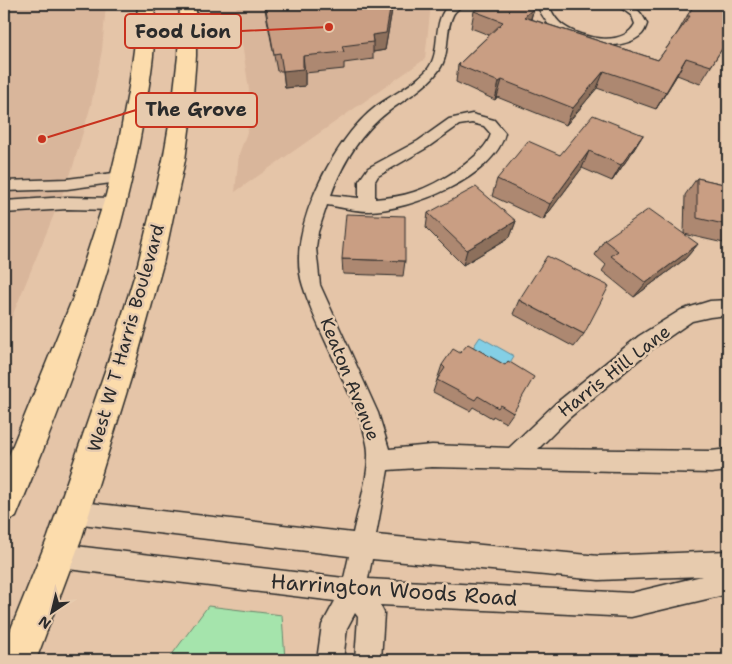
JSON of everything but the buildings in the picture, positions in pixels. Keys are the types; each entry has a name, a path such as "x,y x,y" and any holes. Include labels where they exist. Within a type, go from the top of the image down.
{"main road":[{"path":"4,506 94,275 121,178 135,114 144,44 146,4"},
{"name":"West W T Harris Boulevard","path":"17,660 59,556 116,382 156,240 166,195 184,86 188,4"}],"street":[{"name":"Keaton Avenue","path":"330,660 335,625 354,592 379,460 378,444 368,413 311,285 308,245 311,227 331,172 340,156 362,127 388,104 422,81 436,66 440,54 445,17 457,4"},
{"path":"542,4 551,20 569,34 598,42 612,42 634,36 640,30 641,22 637,15 622,4"},
{"path":"322,199 367,205 391,204 419,196 442,186 488,153 498,142 496,129 489,123 475,118 461,119 454,122 423,144 373,172 367,181 367,205"},
{"path":"4,186 67,184 121,178"},
{"path":"4,207 67,203 114,204"},
{"name":"Harris Hill Lane","path":"513,459 562,411 646,342 687,315 710,308 728,308"},
{"path":"379,460 432,456 711,462 728,460"},
{"name":"Harrington Woods Road","path":"73,512 363,546 599,568 728,563"},
{"name":"Harrington Woods Road","path":"59,556 354,592 631,605 728,582"},
{"path":"354,592 372,613 368,660"}],"shaded area":[{"path":"4,4 106,4 102,50 91,105 71,173 4,336"},
{"path":"236,4 431,4 425,59 235,192 239,154 253,116"}],"green space":[{"path":"208,606 282,615 285,660 168,660"}],"water":[{"path":"480,337 514,356 506,369 472,349"}],"place":[{"name":"Food Lion","path":"329,27"},
{"name":"The Grove","path":"42,139"}]}
